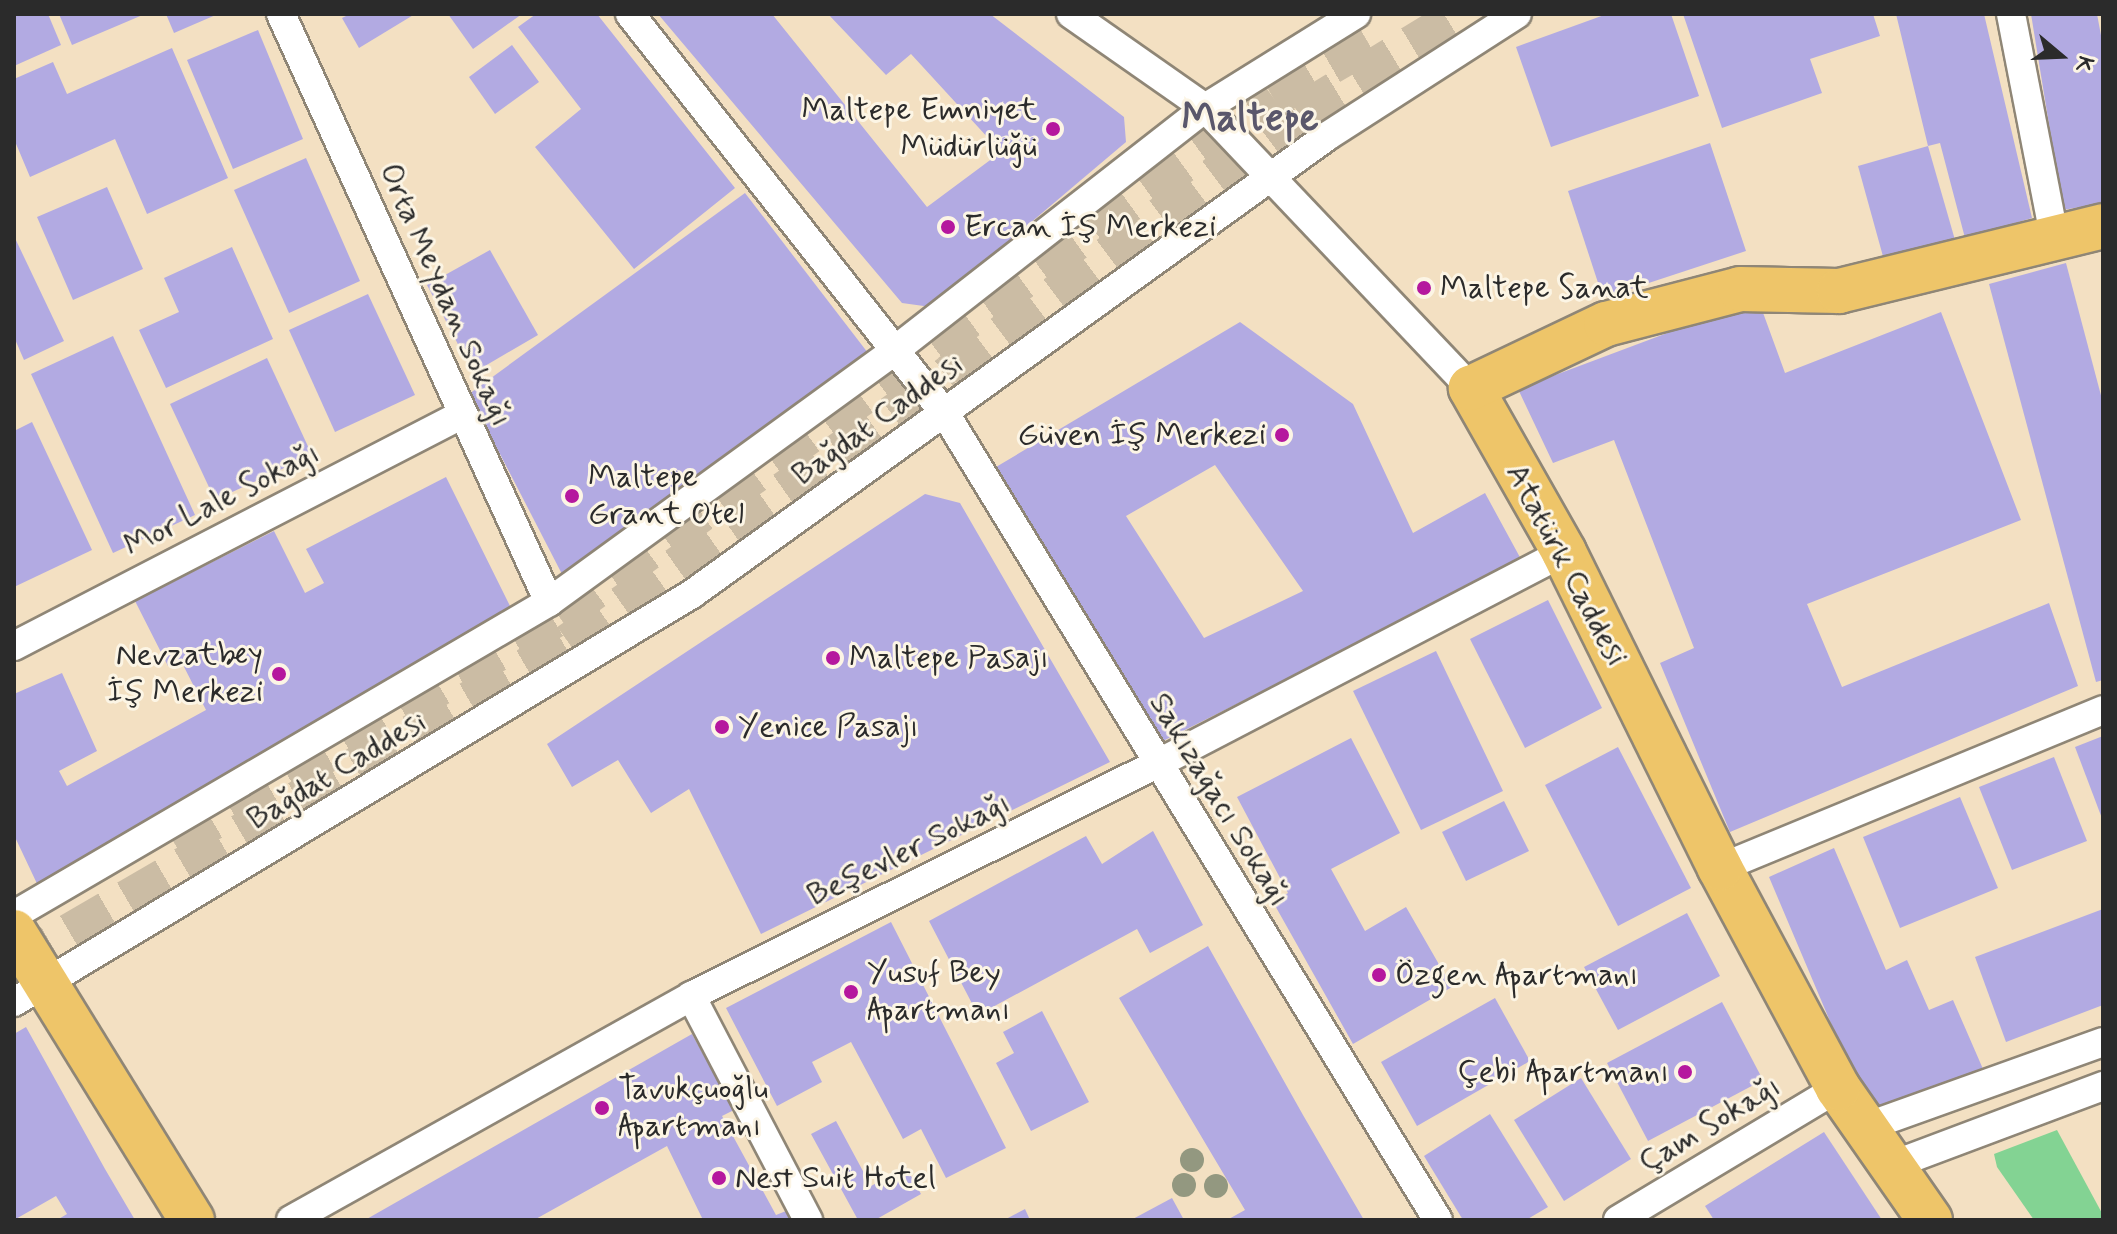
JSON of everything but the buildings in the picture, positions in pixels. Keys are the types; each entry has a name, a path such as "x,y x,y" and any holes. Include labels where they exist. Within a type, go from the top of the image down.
{"main road":[{"path":"1471,388 1606,324 1740,289 1839,291 2054,236 2101,235"},
{"name":"Atatürk Caddesi","path":"1471,388 1564,552 1720,868 1838,1088 1930,1220"},
{"path":"14,932 28,994 192,1220"}],"street":[{"name":"Orta Meydan Sokağı","path":"281,14 461,415 549,602"},
{"path":"630,14 894,351"},
{"name":"Atatürk Caddesi","path":"1071,14 1205,108 1471,388"},
{"name":"Bağdat Caddesi","path":"14,915 549,602 894,351 1205,108 1356,14"},
{"name":"Bağdat Caddesi","path":"28,994 692,594 946,415 1271,177 1517,14"},
{"path":"2011,14 2054,236"},
{"name":"Sakızağacı Sokağı","path":"894,351 946,415 1438,1220"},
{"name":"Mor Lale Sokağı","path":"14,646 461,415"},
{"name":"Beşevler Sokağı","path":"291,1220 691,996 1157,764 1564,552"},
{"path":"1720,868 2103,710"},
{"path":"691,996 808,1220"},
{"path":"1863,1128 2103,1042"},
{"path":"1890,1166 2103,1086"},
{"name":"Çam Sokağı","path":"1618,1220 1838,1088"}],"green space":[{"path":"2057,1130 2103,1220 2034,1220 1997,1167 1994,1154"}],"tunnel":[{"path":"14,968 570,645 951,376 1300,116 1467,14"},
{"path":"173,841 557,614 1272,96 1367,41"}],"place":[{"name":"Maltepe Emniyet Müdürlüğü","path":"1053,129"},
{"name":"Ercan İş Merkezi","path":"948,227"},
{"name":"Maltepe Sanat","path":"1424,288"},
{"name":"Güven İş Merkezi","path":"1282,435"},
{"name":"Maltepe Grant Otel","path":"572,496"},
{"name":"Maltepe Pasajı","path":"833,658"},
{"name":"Nevzatbey İş Merkezi","path":"279,674"},
{"name":"Yenice Pasajı","path":"722,727"},
{"name":"Özgen Apartmanı","path":"1379,975"},
{"name":"Yusuf Bey Apartmanı","path":"851,992"},
{"name":"Çebi Apartmanı","path":"1685,1072"},
{"name":"Tavukçuoğlu Apartmanı","path":"602,1108"},
{"name":"Nest Suit Hotel","path":"719,1178"}],"district":[{"name":"Maltepe","path":"1250,119"}]}
